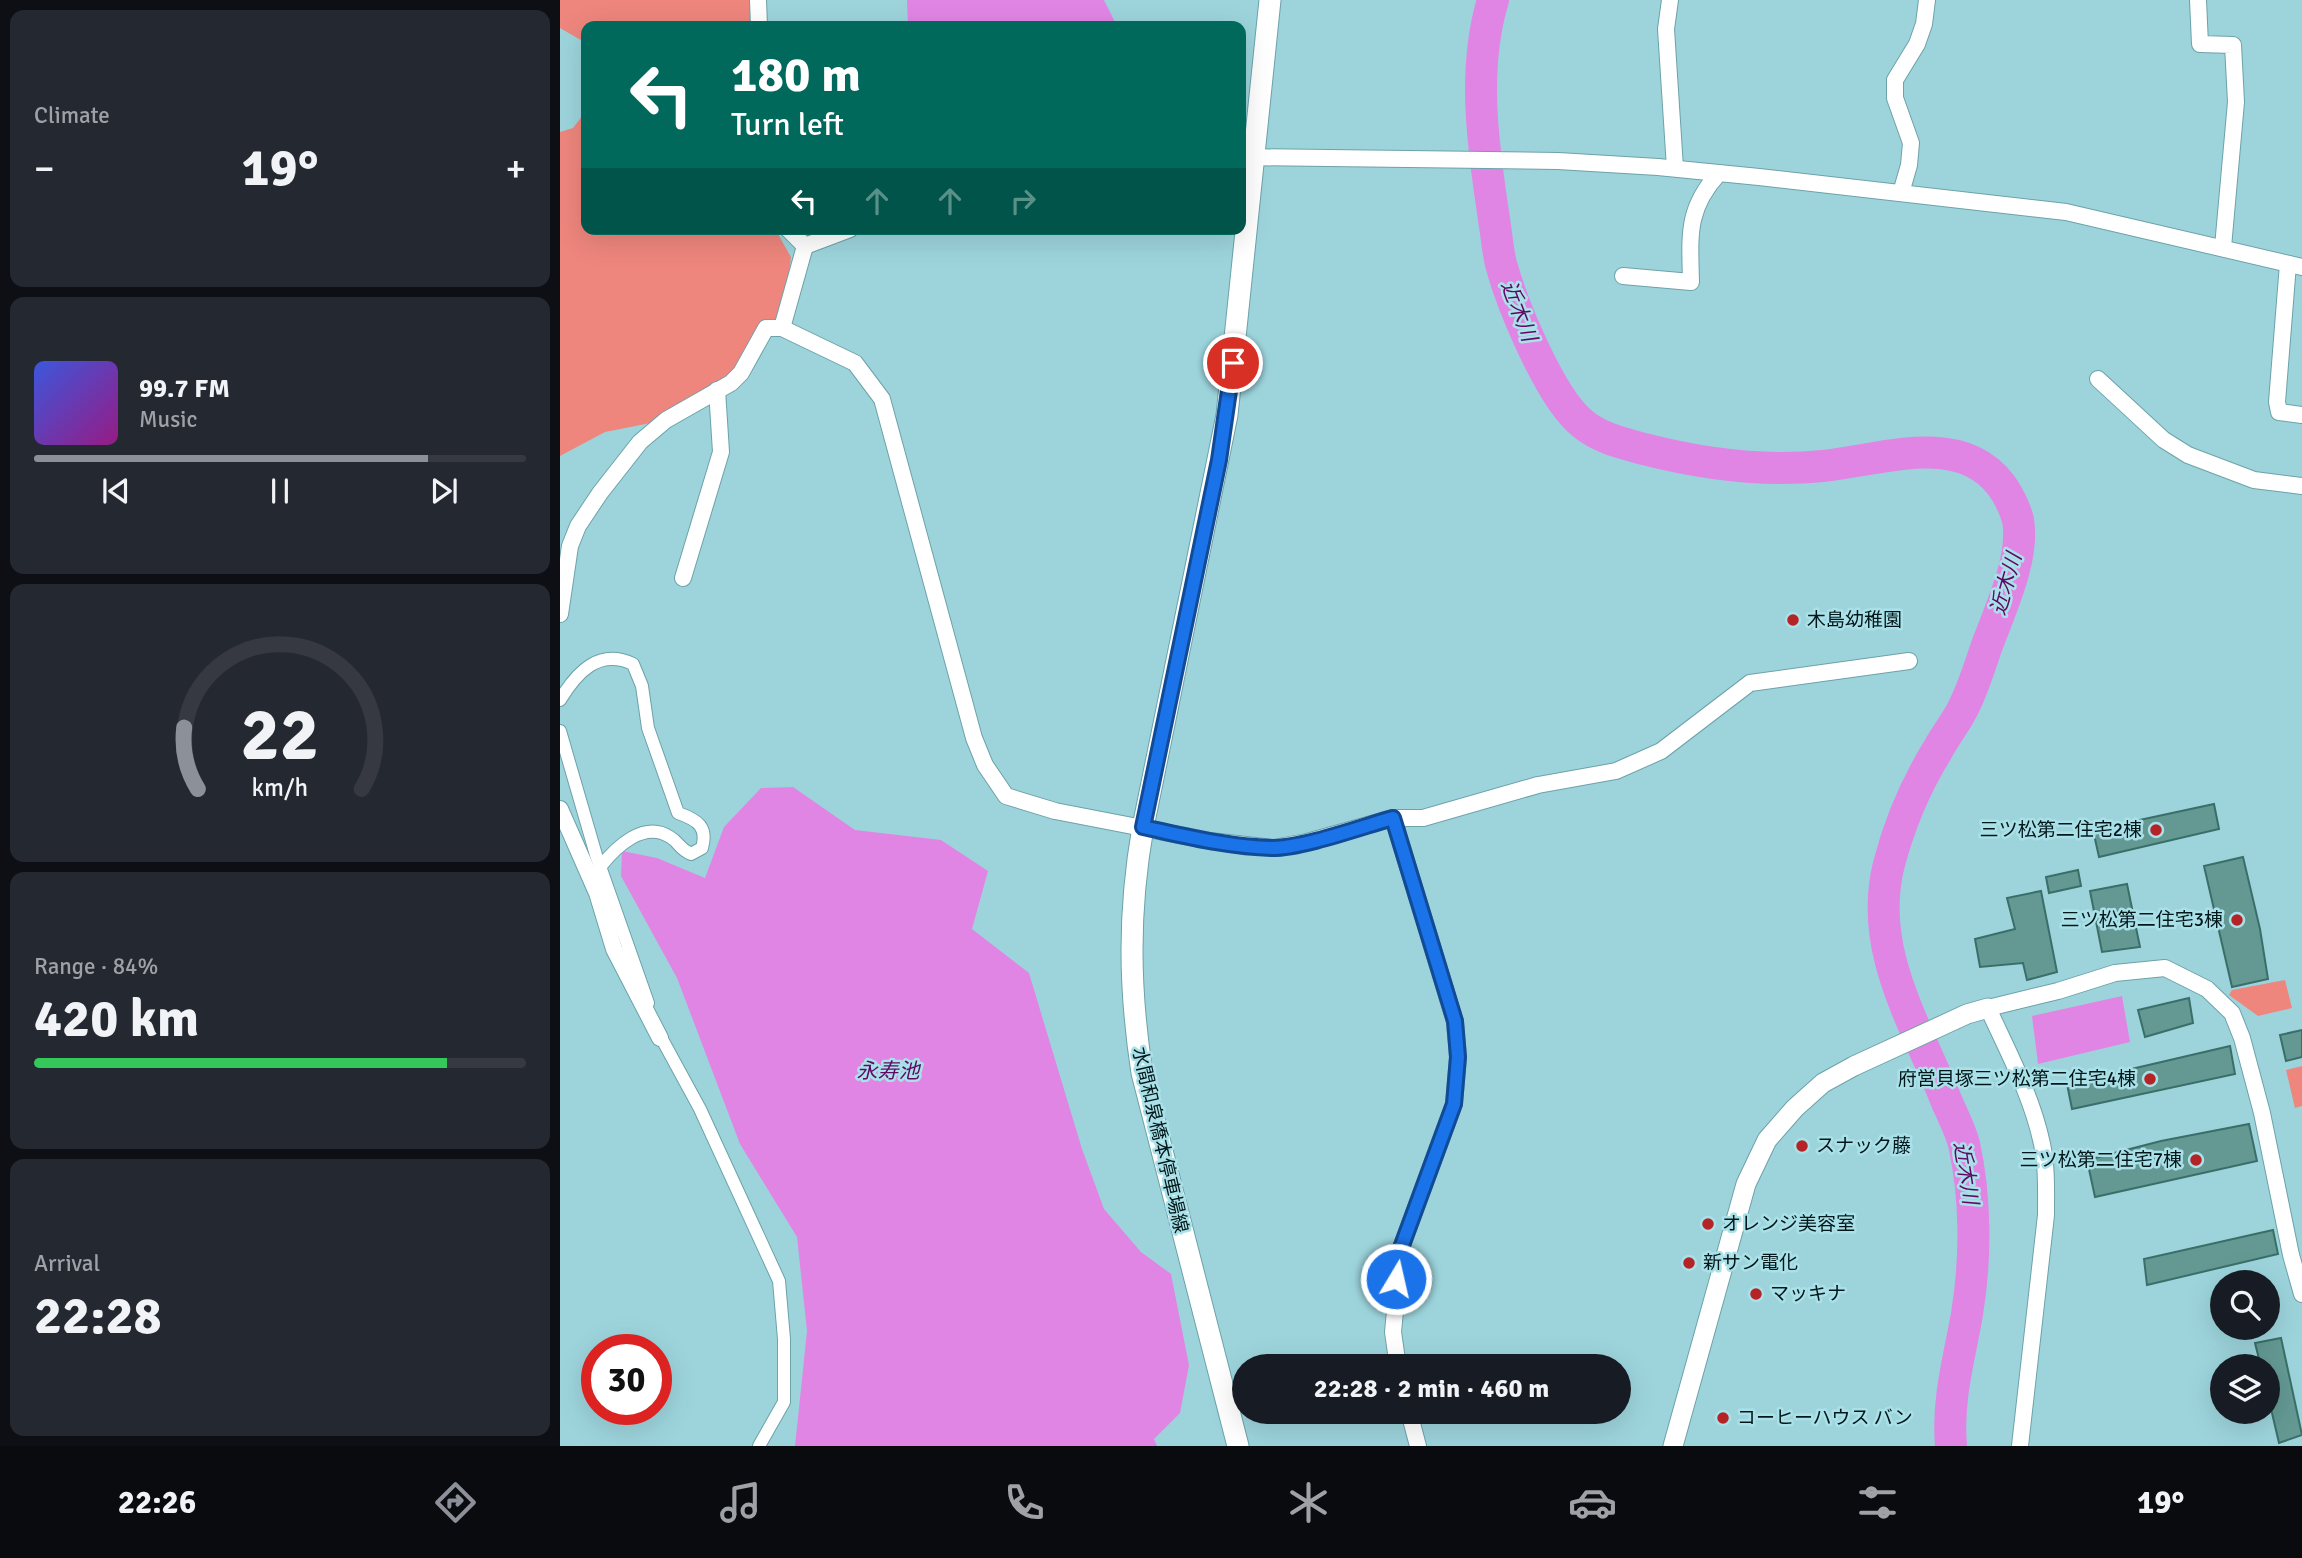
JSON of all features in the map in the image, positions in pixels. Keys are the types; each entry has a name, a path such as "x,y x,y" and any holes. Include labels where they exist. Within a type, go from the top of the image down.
{"main road":[{"name":"水間和泉橋本停車場線","path":"1247,157 1270,0"},
{"name":"水間和泉橋本停車場線","path":"1238,1446 1142,1073 1133,1019 1130,941 1135,872 1143,827 1223,438 1233,363 1242,235"}],"street":[{"path":"758,0 759,21"},
{"path":"1670,0 1667,30 1675,168"},
{"path":"1902,193 1911,142 1895,98 1895,80 1917,44 1924,24 1927,0"},
{"path":"2198,0 2200,44 2233,45 2236,102 2223,247"},
{"path":"1247,157 1559,161 1675,168 2066,212 2223,247 2295,266 2277,402 2279,412 2302,415"},
{"path":"1623,276 1691,282 1690,241 1694,209 1705,188 1719,173"},
{"path":"794,235 805,246"},
{"path":"805,246 834,235"},
{"path":"782,328 805,246"},
{"path":"560,614 570,546 578,526 600,493 640,442 666,420 718,390 741,373 766,328 782,328 855,363 882,399 974,738 985,765 1006,796 1055,811 1210,841 1273,848 1307,842 1393,818 1423,818 1538,785 1616,771 1661,751 1750,683 1909,662"},
{"path":"2098,379 2164,440 2188,455 2254,480 2302,486"},
{"path":"683,578 721,452 718,390"},
{"path":"560,700 569,684 586,666 620,658 633,664 642,687 648,728 678,813"},
{"path":"560,731 601,866 660,1038"},
{"path":"560,809 597,893 614,949 700,1109 779,1281 784,1339 784,1402 759,1446"},
{"path":"601,866 617,847 637,835 660,832 669,827 678,813"},
{"path":"660,832 672,838 681,850 691,854 702,848 705,838 703,827 694,818 678,813"},
{"path":"1393,818 1455,1021 1458,1057 1454,1104 1401,1248 1393,1332 1396,1354"},
{"path":"1673,1446 1745,1184 1767,1140 1795,1108 1823,1083 1854,1066 1967,1014 2058,991 2115,972 2165,968 2207,989 2232,1013 2242,1038 2262,1113 2291,1255 2302,1294"},
{"path":"1988,1007 2030,1100 2043,1145 2046,1178 2046,1215 2020,1446"},
{"path":"1412,1424 1418,1446"}],"shaded area":[{"path":"560,0 750,0 750,21 581,21 581,40 560,28"},
{"path":"581,118 581,235 778,235 791,257 782,328 766,328 731,383 666,420 605,432 560,456 560,132 573,128"},
{"path":"2285,980 2292,1008 2258,1016 2229,995 2232,990"},
{"path":"2302,1066 2302,1106 2295,1108 2286,1070"}],"water":[{"path":"907,0 1104,0 1114,21 908,21"},
{"name":"永寿池","path":"793,787 855,830 941,840 988,871 972,929 1029,973 1082,1149 1104,1209 1141,1252 1171,1274 1189,1365 1180,1413 1154,1439 1157,1446 795,1446 807,1331 797,1237 740,1144 677,978 621,876 622,851 657,858 705,878 724,827 761,788"},
{"path":"2122,996 2130,1042 2038,1064 2032,1016"}],"building":[{"name":"三ツ松第二住宅2棟","path":"2214,804 2219,829 2099,857 2093,830"},
{"name":"三ツ松第二住宅3棟","path":"2243,857 2260,929 2268,979 2232,987 2204,866"},
{"path":"2078,870 2081,886 2049,893 2046,877"},
{"path":"2127,884 2140,947 2102,952 2090,891"},
{"path":"2041,891 2057,972 2027,980 2023,963 1980,967 1975,939 2015,929 2007,898"},
{"path":"2189,998 2193,1023 2145,1037 2138,1010"},
{"path":"2302,1030 2302,1057 2286,1061 2280,1035"},
{"name":"府営貝塚三ツ松第二住宅4棟","path":"2230,1046 2235,1074 2072,1109 2067,1084"},
{"name":"三ツ松第二住宅7棟","path":"2249,1124 2257,1161 2095,1197 2087,1160 2161,1141"},
{"path":"2273,1230 2278,1254 2147,1285 2144,1259"},
{"path":"2280,1338 2302,1435 2279,1443 2275,1424 2280,1424 2280,1354 2258,1354 2255,1343"}],"waterway":[{"name":"近木川","path":"1493,0 1486,28 1481,84 1487,170 1500,259 1523,325 1545,372 1570,411 1583,424 1628,445 1688,459 1755,467 1800,468 1897,455 1947,454 1970,461 1990,473 2007,494 2018,520 2018,551 2004,602 1963,708 1929,764 1909,806 1889,864 1884,895 1884,926 1889,956 1909,1014 1964,1144 1971,1186 1972,1272 1952,1396 1951,1446"}],"place":[{"name":"木島幼稚園","path":"1793,620"},
{"name":"三ツ松第二住宅2棟","path":"2156,830"},
{"name":"三ツ松第二住宅3棟","path":"2237,920"},
{"name":"府営貝塚三ツ松第二住宅4棟","path":"2150,1079"},
{"name":"スナック藤","path":"1802,1146"},
{"name":"三ツ松第二住宅7棟","path":"2196,1160"},
{"name":"オレンジ美容室","path":"1708,1224"},
{"name":"新サン電化","path":"1689,1263"},
{"name":"マッキナ","path":"1756,1294"},
{"name":"コーヒーハウス バン","path":"1723,1418"}],"route":[{"path":"1233,363 1219,460 1143,827 1210,841 1273,848 1307,842 1393,818 1455,1021 1458,1057 1454,1104 1401,1248 1396,1279"}]}
